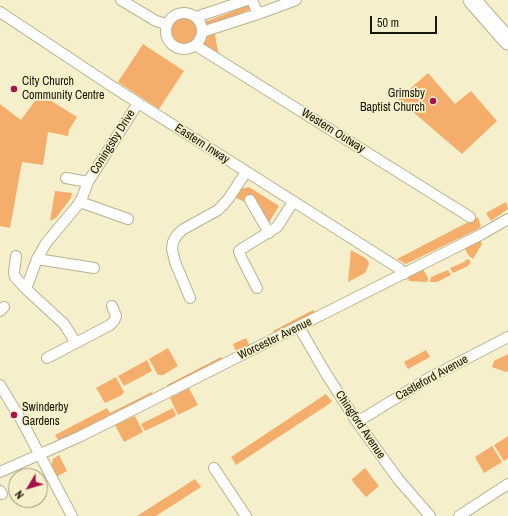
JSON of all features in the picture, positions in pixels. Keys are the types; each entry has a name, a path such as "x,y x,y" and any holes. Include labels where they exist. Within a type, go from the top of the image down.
{"highway":[{"path":"472,0 508,41"}],"street":[{"path":"122,0 156,21 166,24"},
{"path":"196,17 247,0"},
{"path":"252,0 258,14"},
{"path":"202,32 296,0"},
{"name":"Eastern Inway","path":"0,12 138,103 400,269 404,274"},
{"path":"181,12 191,14 200,21 202,32 200,39 195,45 189,48 184,49 173,45 166,36 166,24 170,18 181,12"},
{"name":"Western Outway","path":"195,45 470,217"},
{"name":"Coningsby Drive","path":"26,289 37,259 46,244 80,202 88,182 138,103"},
{"path":"190,298 174,262 172,249 173,242 182,230 222,206 246,172"},
{"name":"Coningsby Drive","path":"66,178 88,182"},
{"path":"250,200 269,233"},
{"path":"80,202 128,219"},
{"path":"257,288 239,251 277,227 293,202"},
{"name":"Worcester Avenue","path":"40,455 299,327 508,220"},
{"path":"16,256 14,273 16,277 26,289 64,324 76,343"},
{"path":"37,259 94,268"},
{"path":"47,358 114,321 116,316 112,306"},
{"name":"Chingford Avenue","path":"299,327 325,372 357,422 394,474 430,516"},
{"name":"Castleford Avenue","path":"357,422 429,378 508,337"},
{"path":"0,385 20,417 72,516"},
{"path":"0,472 40,455"},
{"path":"214,468 246,516"},
{"path":"459,516 508,484"}],"shaded area":[{"path":"249,5 252,9 205,27 202,23"},
{"path":"184,16 195,20 199,31 195,42 184,46 173,42 169,31 173,20"},
{"path":"217,30 215,34 219,55 201,43 204,35"},
{"path":"143,44 184,71 159,109 118,82"},
{"path":"428,73 455,104 471,91 497,121 462,154 398,99"},
{"path":"40,94 77,117 69,130 68,136 48,132 43,165 22,162 10,228 0,226 0,104 21,120"},
{"path":"249,187 279,206 268,224 247,203 236,198 241,189"},
{"path":"55,191 72,193 71,198 56,218 50,221"},
{"path":"506,202 508,209 491,221 486,213"},
{"path":"478,217 481,226 478,229 406,264 397,259"},
{"path":"480,240 482,244 473,259 469,256 465,249"},
{"path":"351,250 365,258 369,264 365,273 348,282"},
{"path":"467,259 471,261 468,266 453,273 450,268 464,262"},
{"path":"423,269 428,278 427,282 409,281 408,277"},
{"path":"448,270 451,275 437,282 430,282 431,277"},
{"path":"313,310 315,313 274,334 273,331"},
{"path":"246,338 250,347 237,353 233,344"},
{"path":"168,348 178,366 163,375 158,375 149,359"},
{"path":"426,350 430,357 408,369 404,362"},
{"path":"508,354 508,371 506,372 492,367 494,361"},
{"path":"221,357 223,360 168,388 167,385"},
{"path":"147,360 152,371 124,386 118,376"},
{"path":"116,377 124,392 122,395 105,403 96,388"},
{"path":"189,388 198,405 178,415 170,398"},
{"path":"152,392 153,395 60,443 55,435 107,408 110,413"},
{"path":"326,394 332,402 236,465 231,457"},
{"path":"173,408 176,416 145,431 141,424"},
{"path":"135,416 143,432 124,442 115,425"},
{"path":"508,436 508,458 504,461 494,445"},
{"path":"492,446 502,462 484,473 475,457"},
{"path":"59,455 67,471 56,477 52,469 52,462 53,459"},
{"path":"365,468 379,486 366,497 352,479"},
{"path":"195,479 201,487 156,516 137,516"}],"place":[{"name":"City Church Community Centre","path":"14,89"},
{"name":"Grimsby Baptist Church","path":"433,101"},
{"name":"Swinderby Gardens","path":"14,415"}]}
